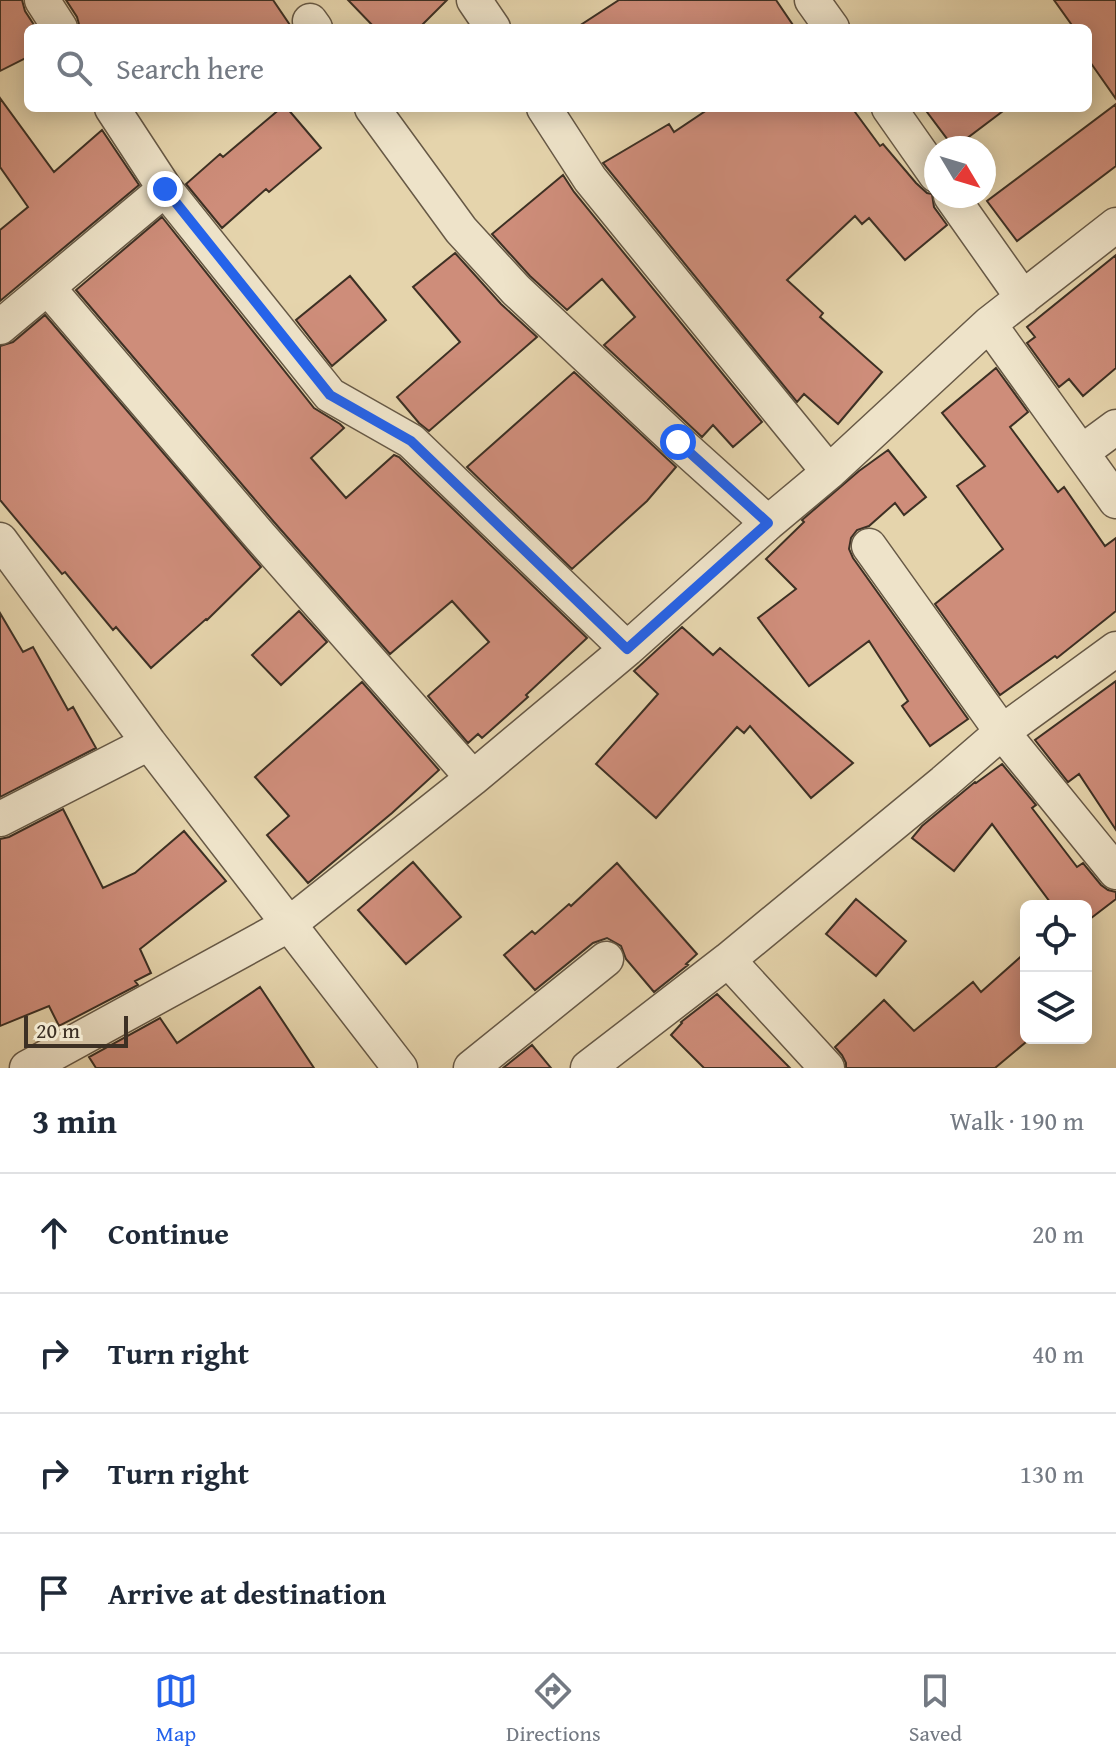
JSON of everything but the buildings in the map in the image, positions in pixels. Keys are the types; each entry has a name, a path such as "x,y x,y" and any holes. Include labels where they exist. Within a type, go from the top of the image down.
{"street":[{"path":"42,0 57,24"},
{"path":"474,0 490,24"},
{"path":"812,0 829,24"},
{"path":"115,112 165,189 330,395 411,441 627,649"},
{"path":"375,112 461,230 516,290 768,523"},
{"path":"547,112 590,179 829,472"},
{"path":"892,112 924,158"},
{"path":"0,327 165,189"},
{"path":"959,208 1023,298"},
{"path":"27,1068 288,925 473,778 627,649 829,472 989,324 1116,225"},
{"path":"48,288 248,523 473,778"},
{"path":"989,324 1116,501"},
{"path":"1082,452 1116,427"},
{"path":"0,540 149,743 400,1068"},
{"path":"869,546 1002,732 1116,872"},
{"path":"588,1068 728,960 1002,732 1116,649"},
{"path":"0,819 149,743"},
{"path":"471,1068 606,959"},
{"path":"728,960 827,1068"}],"route":[{"path":"165,189 330,395 411,441 627,649 768,523 678,442"}]}
